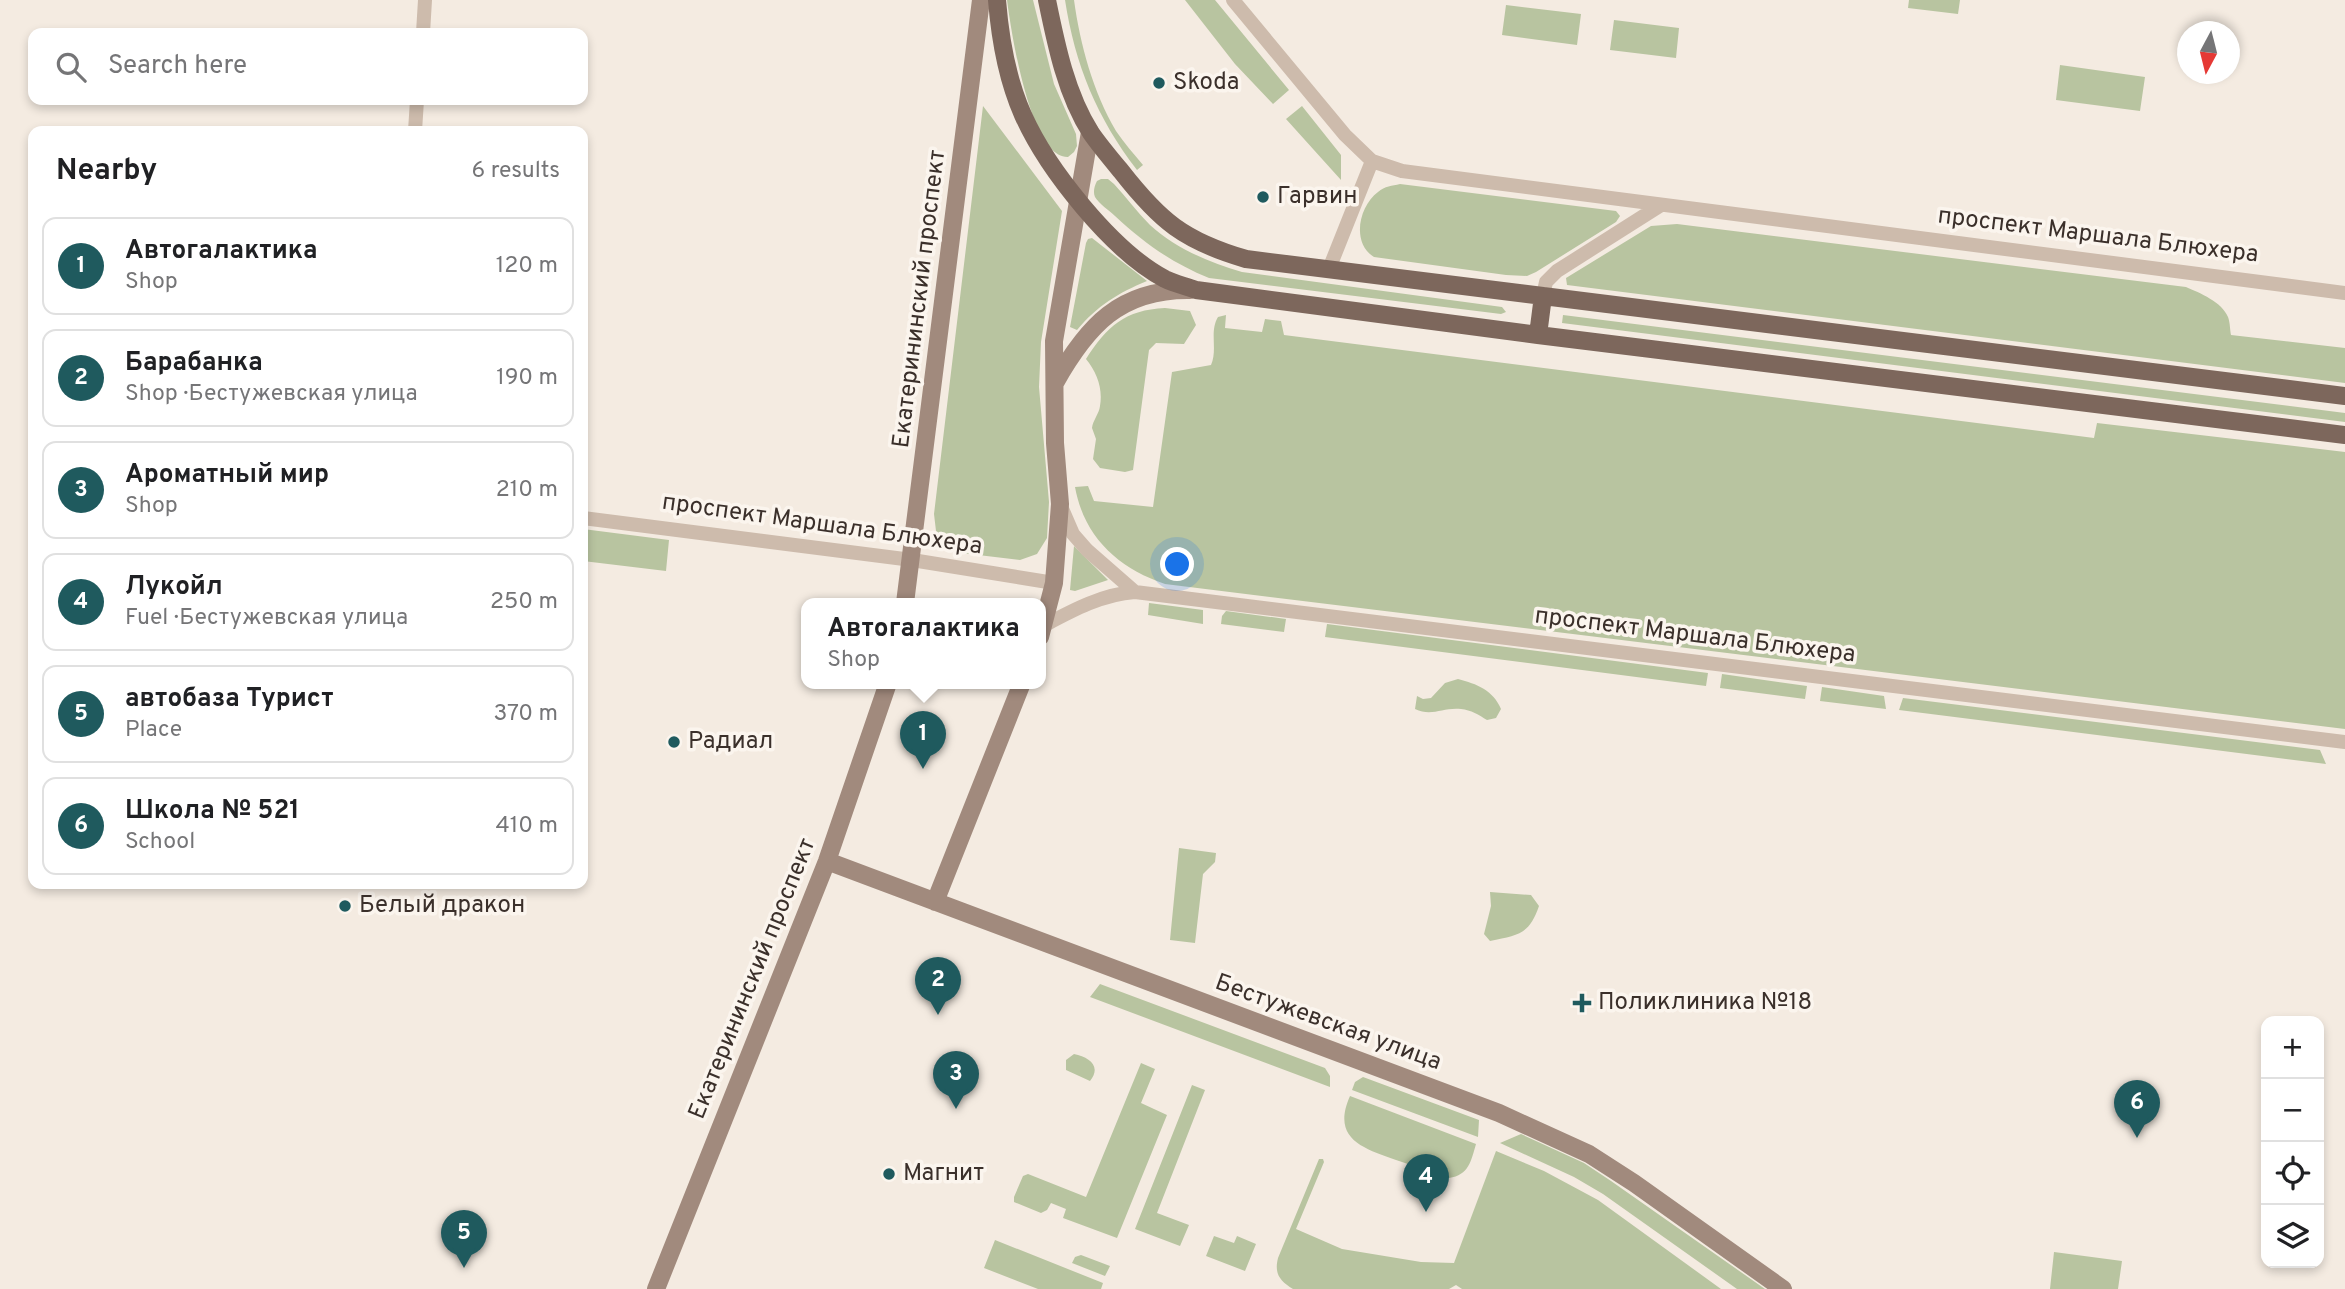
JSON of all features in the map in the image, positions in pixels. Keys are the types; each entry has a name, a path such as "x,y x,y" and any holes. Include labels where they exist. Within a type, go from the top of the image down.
{"main road":[{"path":"997,0 1004,52 1022,113 1035,140 1077,201 1146,266 1166,279 1196,290 2345,435"},
{"path":"1047,0 1066,77 1090,132 1147,205 1189,238 1215,250 1246,259 2345,397"},
{"path":"1538,335 1543,296"}],"street":[{"path":"423,28 425,0"},
{"name":"Екатерининский проспект","path":"906,598 981,0"},
{"name":"проспект Маршала Блюхера","path":"1233,0 1345,135 1372,161 1402,171 2345,293"},
{"path":"415,126 417,105"},
{"path":"1046,619 1055,583 1060,505 1055,443 1054,341 1090,132"},
{"path":"1329,269 1372,161"},
{"path":"1543,296 1546,282 1557,271 1661,205"},
{"path":"1053,386 1070,355 1111,310 1166,289 1196,290"},
{"path":"1060,505 1073,534 1087,550 1135,592"},
{"name":"проспект Маршала Блюхера","path":"588,519 912,560 1055,583"},
{"name":"проспект Маршала Блюхера","path":"1046,629 1079,607 1120,593 1135,592 2345,742"},
{"name":"Екатерининский проспект","path":"656,1289 827,861 886,689"},
{"path":"935,902 1020,689"},
{"name":"Бестужевская улица","path":"827,861 1486,1108 1560,1139 1634,1183 1783,1289"}],"green space":[{"path":"1007,0 1033,0 1054,84 1076,134 1077,146 1068,157 1055,152 1043,137 1033,116 1018,63"},
{"path":"1065,0 1074,0 1094,84 1116,131 1143,165 1137,170 1110,131 1090,90 1075,47"},
{"path":"1185,0 1215,0 1289,90 1273,104 1235,64"},
{"path":"1909,0 1960,0 1958,14 1908,8"},
{"path":"1506,5 1581,14 1577,45 1502,35"},
{"path":"1614,20 1679,28 1676,58 1610,50"},
{"path":"2060,65 2145,77 2140,111 2056,100"},
{"path":"983,106 1062,211 1041,342 1039,387 1049,502 1047,538 1037,554 1020,560 953,552 936,531 934,514"},
{"path":"1302,106 1341,155 1341,180 1286,119"},
{"path":"1108,179 1114,184 1150,225 1171,241 1193,254 1242,272 1502,307 1506,312 1501,314 1209,278 1159,251 1102,205 1095,197 1094,191 1097,181"},
{"path":"1400,184 1616,211 1620,216 1616,222 1527,276 1374,257 1362,243 1362,215 1371,198 1378,192"},
{"path":"1677,224 2186,287 2221,307 2228,317 2231,335 2345,348 2345,383 1567,285 1566,278 1651,226"},
{"path":"1092,238 1147,281 1109,301 1077,330 1070,327 1086,243"},
{"path":"1165,308 1190,311 1196,325 1184,344 1156,343 1149,350 1133,470 1125,472 1100,468 1093,459 1096,439 1092,428 1101,393 1096,375 1086,359 1102,337 1118,322 1139,312"},
{"path":"1226,315 1225,328 1262,332 1265,319 1281,321 1284,335 2094,438 2097,423 2345,452 2345,729 1165,584 1132,569 1106,548 1086,521 1075,487 1088,486 1094,501 1153,507 1172,372 1211,365 1215,323 1218,317"},
{"path":"1563,315 2345,413 2345,422 1562,323"},
{"path":"588,530 669,540 666,571 588,562"},
{"path":"1074,546 1108,580 1075,591 1070,590"},
{"path":"1149,603 1203,610 1203,624 1148,615"},
{"path":"1226,611 1286,619 1284,632 1221,624"},
{"path":"1327,624 1708,673 1706,686 1325,637"},
{"path":"1722,674 1807,686 1805,699 1720,688"},
{"path":"1458,679 1478,686 1494,697 1501,709 1496,718 1487,720 1461,709 1427,712 1415,709 1417,696 1423,699 1431,698 1445,683"},
{"path":"1822,687 1884,696 1886,709 1820,701"},
{"path":"1903,698 2320,750 2326,764 1899,710"},
{"path":"1179,848 1216,853 1215,862 1203,874 1195,943 1170,940"},
{"path":"1490,892 1531,895 1539,906 1531,923 1515,935 1490,941 1484,934 1491,906"},
{"path":"1100,984 1325,1068 1330,1076 1330,1087 1090,997"},
{"path":"1074,1054 1085,1057 1092,1063 1095,1071 1090,1081 1066,1070 1066,1060"},
{"path":"1141,1063 1155,1069 1141,1103 1167,1115 1117,1238 1063,1218 1066,1209 1051,1203 1047,1210 1041,1213 1014,1202 1023,1176 1028,1174 1086,1197"},
{"path":"1363,1077 1479,1120 1478,1137 1352,1090 1355,1082"},
{"path":"1192,1085 1205,1090 1157,1213 1189,1225 1180,1246 1135,1229"},
{"path":"1350,1096 1476,1144 1468,1166 1461,1174 1449,1178 1362,1146 1348,1132 1345,1122"},
{"path":"1521,1134 1584,1163 1765,1289 1737,1289 1603,1194 1574,1177 1500,1143"},
{"path":"1496,1151 1544,1171 1598,1200 1721,1289 1462,1289 1456,1285 1449,1289 1293,1289 1279,1276 1278,1258 1319,1159 1324,1162 1296,1229 1342,1249 1421,1262 1454,1263"},
{"path":"1214,1236 1234,1243 1237,1236 1256,1244 1245,1271 1206,1256"},
{"path":"995,1240 1103,1283 1101,1289 1038,1289 984,1268"},
{"path":"2054,1252 2122,1261 2118,1289 2050,1289"},
{"path":"1081,1255 1110,1266 1105,1276 1072,1263 1075,1257"}],"place":[{"name":"Skoda","path":"1159,83"},
{"name":"Гарвин","path":"1263,197"},
{"name":"Радиал","path":"674,742"},
{"name":"Автогалактика","path":"923,769"},
{"name":"Белый дракон","path":"345,906"},
{"name":"Поликлиника №18","path":"1582,1003"},
{"name":"Барабанка","path":"938,1015"},
{"name":"Ароматный мир","path":"956,1109"},
{"name":"Школа № 521","path":"2137,1138"},
{"name":"Магнит","path":"889,1174"},
{"name":"Лукойл","path":"1426,1212"},
{"name":"автобаза Турист","path":"464,1268"}]}
